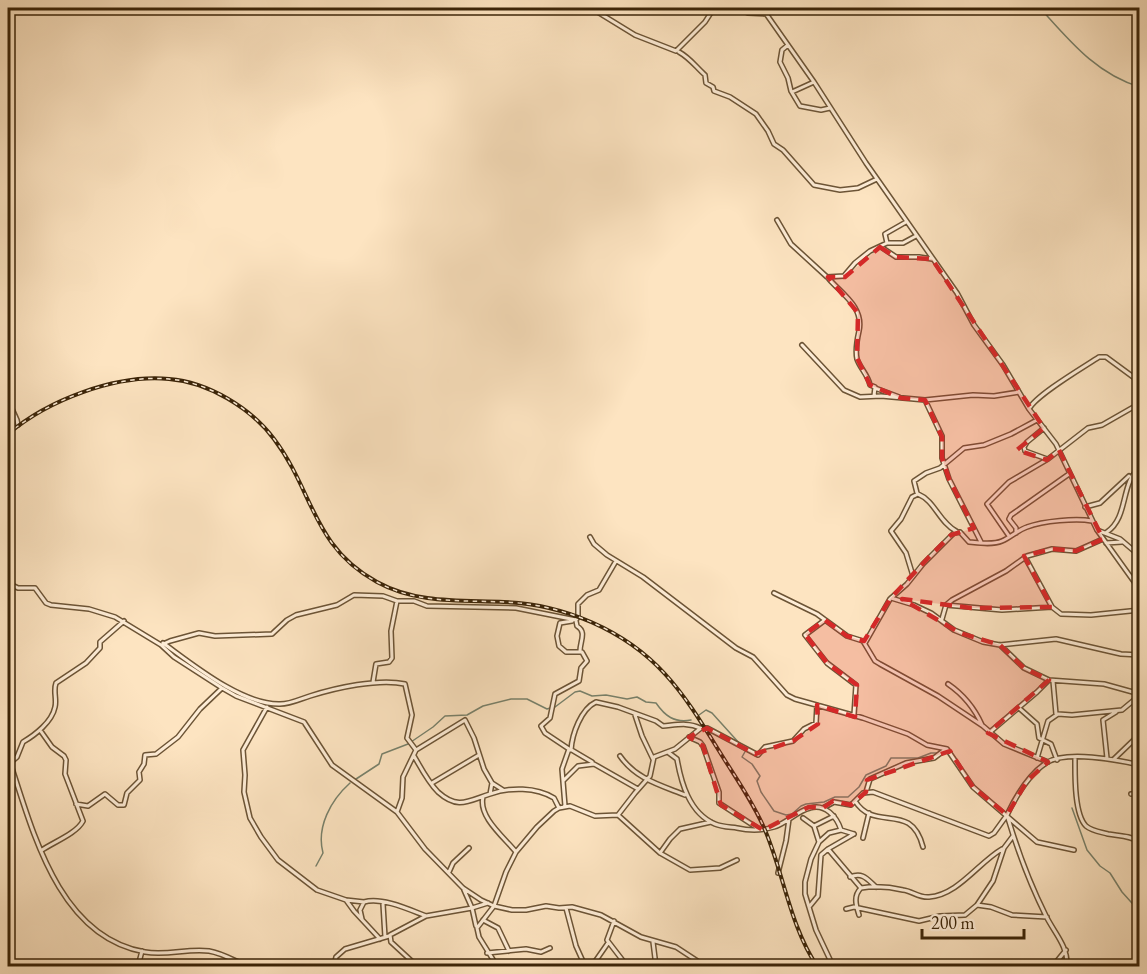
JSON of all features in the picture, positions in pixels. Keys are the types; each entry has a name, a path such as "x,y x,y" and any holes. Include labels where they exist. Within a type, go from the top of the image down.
{"street":[{"path":"591,8 635,35 676,51 705,22 714,8"},
{"path":"744,8 748,13 767,14"},
{"path":"762,8 814,82 906,222 957,293 974,325 1059,450 1097,530 1139,589"},
{"path":"788,45 782,50 780,62 792,92 801,107 824,111 830,108"},
{"path":"679,52 696,64 705,75 706,83 713,87 713,90 756,114 774,144 783,150 814,185 840,190 858,188 877,179"},
{"path":"792,92 814,82"},
{"path":"777,220 791,244 828,277 854,305 859,323 857,358 870,385 901,398"},
{"path":"886,243 885,234 906,222"},
{"path":"828,277 844,276 859,260 886,243 903,243 916,236"},
{"path":"880,246 896,257 932,259"},
{"path":"801,345 844,390 860,397 925,400 973,395 994,396 1019,392"},
{"path":"1029,409 1032,404 1099,357 1106,357 1140,382"},
{"path":"874,396 875,388"},
{"path":"8,400 18,425"},
{"path":"925,400 942,436 942,458 955,493 981,543"},
{"path":"1009,536 991,512 987,502 1009,482 1048,459 1088,428 1102,425 1137,405"},
{"path":"1037,420 990,443 964,448 945,464 914,481 917,494 929,502 948,526 958,531 969,542 998,542 1024,528 1046,522 1082,519 1092,521"},
{"path":"1044,428 1024,447 1025,451 1048,459"},
{"path":"1085,507 1100,503 1140,467"},
{"path":"1016,533 1016,528 1009,519 1011,515 1069,474"},
{"path":"1107,532 1114,528 1120,517 1131,475"},
{"path":"914,576 906,553 891,531 901,519 909,501 917,494"},
{"path":"1097,530 1107,532 1124,542 1140,556"},
{"path":"865,643 891,598 951,535 958,531"},
{"path":"590,537 596,547 643,577 736,648 753,657 787,696 854,715 900,731 927,745 946,749 973,787 1037,842 1074,850"},
{"path":"942,620 946,605 966,591 1006,571 1025,557 1052,549 1080,550 1103,538"},
{"path":"1106,543 1124,542"},
{"path":"1025,557 1052,607 1061,614 1091,615 1140,610"},
{"path":"580,651 583,634 575,620 578,604 587,595 602,587 616,561"},
{"path":"8,583 18,588 35,588 46,603 51,605 99,611 124,621 216,681 274,704 292,702 313,695 374,682 403,683 406,686 412,715 407,738 416,750"},
{"path":"774,593 817,614 847,636 865,643 875,661 938,696 983,726 1004,744 1048,762"},
{"path":"162,644 199,633 215,636 272,634 287,620 297,615 337,605 354,595 383,596 398,601 414,601 432,607 516,608 575,620"},
{"path":"891,598 920,607 942,620 950,628 973,639 1000,645 1056,639 1117,653 1140,655"},
{"path":"374,682 376,664 389,662 392,658 391,631 398,601"},
{"path":"946,605 1002,610 1052,607"},
{"path":"575,620 560,623 559,646 566,652 580,651 587,661 581,668 579,681 555,694 550,718 541,726 545,733 638,789"},
{"path":"825,620 805,635 827,663 856,686 854,715"},
{"path":"10,763 17,757 22,742 40,730 52,716 56,707 54,691 56,683 86,663 100,648 100,642 124,621"},
{"path":"162,644 174,657 236,696 304,722 332,765 397,812 425,849 463,888 472,908 479,937 497,966"},
{"path":"1000,645 1024,668 1051,680 1104,684 1140,695"},
{"path":"990,732 1051,680"},
{"path":"1051,680 1056,714"},
{"path":"948,684 973,706 983,726"},
{"path":"76,804 88,806 105,794 118,805 124,805 128,793 140,780 139,772 144,765 145,755 156,754 178,737 200,709 222,688"},
{"path":"1107,758 1103,720 1125,708 1140,695"},
{"path":"566,806 562,767 575,730 592,704 596,702 609,704 663,726 692,725 707,728 758,754 765,747 793,741 804,729 816,723 817,705"},
{"path":"267,707 243,750 244,792 250,818 267,846 286,867 317,890 340,896 346,900 380,939"},
{"path":"1019,708 1037,723 1038,735 1053,747 1057,760"},
{"path":"1037,758 1048,720 1056,714 1067,716 1117,711"},
{"path":"618,816 652,772 653,759 642,736 636,715"},
{"path":"397,812 402,798 403,777 416,750 465,720 468,722 479,755 492,783 490,794"},
{"path":"653,759 657,755 669,753 701,728"},
{"path":"40,730 52,747 66,760 64,774 82,818 82,824 42,850"},
{"path":"1113,759 1140,734"},
{"path":"689,737 703,746 719,792 719,803 760,831"},
{"path":"823,808 831,803 851,805 866,792 870,779 910,761 934,758 946,749"},
{"path":"669,753 677,759 680,779 687,796 711,822 721,826 760,831 778,826 811,807 823,808 834,816 840,830"},
{"path":"431,784 479,755"},
{"path":"8,756 22,805 53,879 67,900 96,931 114,942 142,951 160,954 208,951 247,966"},
{"path":"414,756 431,784 446,798 458,803 465,803 505,790 539,792 554,798 558,808"},
{"path":"620,756 647,781 687,796"},
{"path":"1075,758 1079,811 1086,826 1100,832 1129,836 1140,842"},
{"path":"866,792 873,792 926,811 986,836 994,833 1007,816 1018,793 1027,781 1048,762 1075,758 1107,758 1140,765"},
{"path":"564,781 578,766 594,764"},
{"path":"492,783 505,790"},
{"path":"1131,794 1140,793"},
{"path":"483,797 481,804 486,815 516,852"},
{"path":"855,801 869,813 908,822 917,831 922,847"},
{"path":"477,928 494,906 516,852 537,827 558,808 566,806 576,808 595,816 618,816 660,853 690,870 720,868 737,860"},
{"path":"863,838 869,813"},
{"path":"814,826 834,816"},
{"path":"1007,816 1012,836 1047,917 1066,951 1067,966"},
{"path":"803,818 814,826 819,842"},
{"path":"778,873 789,819"},
{"path":"660,853 680,829 711,822"},
{"path":"809,907 818,896 820,859 823,853 854,834 840,830 830,833 819,842 814,849 805,882 805,894 816,930 833,966"},
{"path":"846,909 857,908 904,919 926,921 940,916 965,915 977,905 993,881 1004,848 1012,836"},
{"path":"449,872 456,859 469,848"},
{"path":"828,849 861,888 905,890 915,895 932,897 960,885 986,859 1004,848"},
{"path":"814,849 823,853"},
{"path":"850,877 858,874 864,876 876,888"},
{"path":"463,888 494,906 517,910 546,906 600,915 641,937 676,947 705,966"},
{"path":"859,915 856,894 861,888"},
{"path":"346,900 383,903 426,916"},
{"path":"362,919 360,910 364,902"},
{"path":"383,903 383,923 387,937 417,966"},
{"path":"334,966 336,957 345,949 387,937 426,916 488,903"},
{"path":"977,905 991,907 1012,915 1047,917"},
{"path":"566,908 576,946 585,966"},
{"path":"482,919 498,928 510,951"},
{"path":"592,966 608,943 608,936 614,921"},
{"path":"653,941 656,966"},
{"path":"608,943 627,966"},
{"path":"487,953 526,949 541,952 550,948"},
{"path":"138,966 142,951"},
{"path":"1053,966 1066,951"}],"highlighted area":[{"path":"880,247 895,257 932,259 1044,428 1017,450 1047,460 1059,450 1103,539 1076,551 1052,549 1024,556 1052,607 971,608 902,599 960,633 1000,645 1024,668 1049,680 988,733 1048,762 1027,781 1007,815 973,787 950,751 867,780 866,792 851,805 833,801 823,808 809,807 763,830 721,805 703,746 689,737 707,728 755,754 793,741 818,724 817,705 855,717 857,685 827,663 805,634 825,620 847,636 864,641 890,599 928,558 951,535 974,528 949,479 942,458 942,437 925,400 901,398 870,385 857,358 858,313 828,277 845,277"}],"waterway":[{"path":"1040,8 1084,55 1110,74 1140,87"},
{"path":"555,707 575,692 580,691 592,696 606,695 627,699 637,697 646,702 656,703 663,712 675,719 691,720"},
{"path":"353,781 379,764 382,754 408,744 445,716 467,715 483,706 511,699 527,699 547,709 550,708"},
{"path":"699,715 706,710 712,713 740,744"},
{"path":"746,750 742,757 752,764 760,776 757,781 761,792 774,811 786,815 792,814 806,804 824,802 835,797 848,797 859,787 866,775 886,766 891,758 918,758 938,753"},
{"path":"316,866 323,853 321,843 323,824 331,806 350,783"},
{"path":"1072,808 1087,850 1100,866 1110,873 1122,892 1140,912"}],"railway":[{"path":"8,434 43,410 105,385 149,379 169,379 199,385 228,398 241,407 274,439 298,479 326,535 339,552 356,568 377,582 408,594 439,600 504,602 548,608 592,622 631,644 649,658 682,694 752,804 772,847 800,934 817,966"}]}
